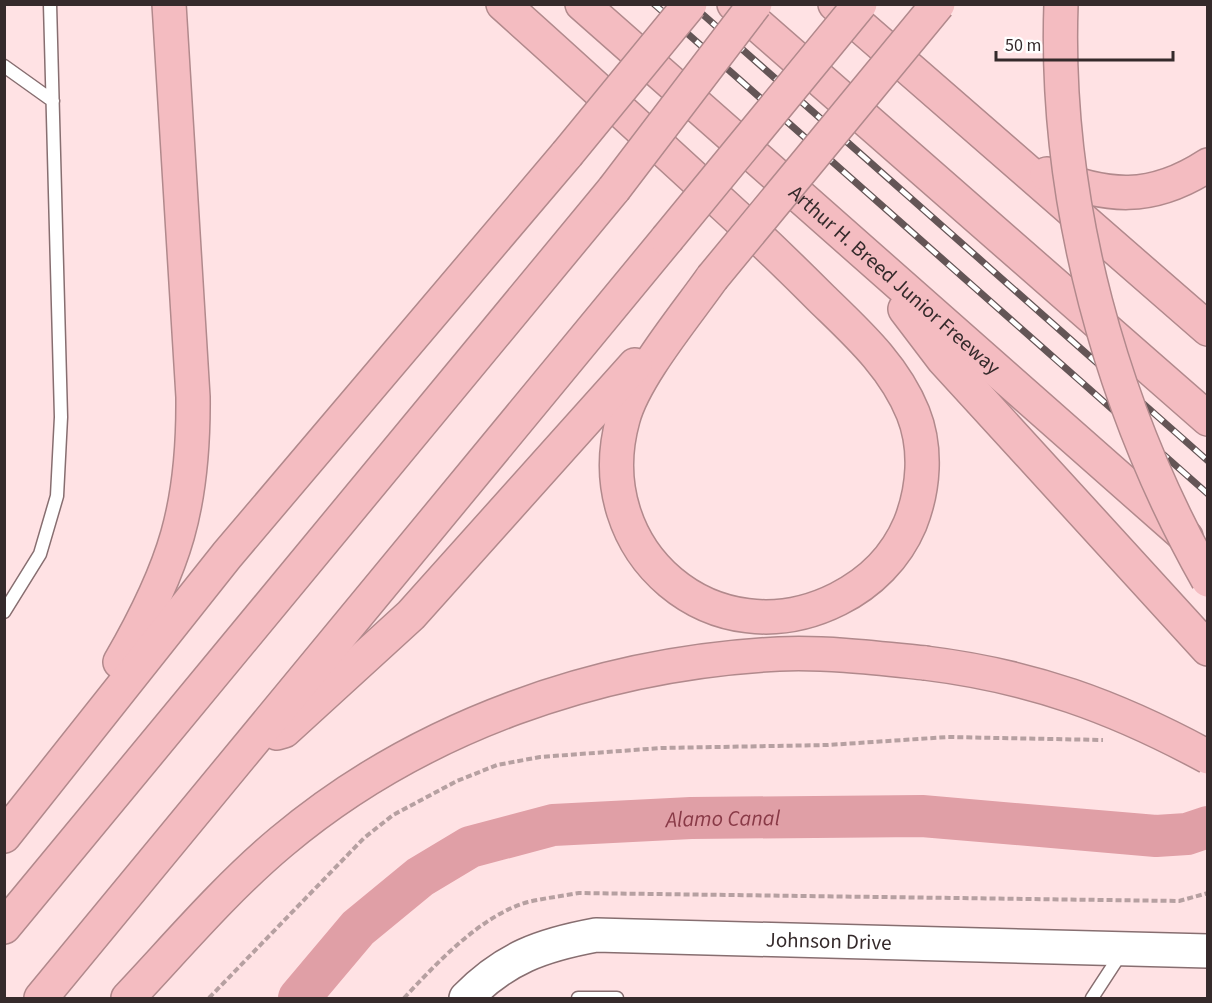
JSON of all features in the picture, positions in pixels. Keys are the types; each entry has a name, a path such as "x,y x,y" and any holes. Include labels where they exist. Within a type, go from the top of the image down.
{"highway":[{"path":"4,834 120,663 140,628 176,546 188,497 193,448 193,397 169,4"},
{"path":"503,4 767,244 863,339 894,375 914,415 922,459 919,502 903,541 879,571 853,592 819,609 783,617 740,616 696,600 658,572 630,535 617,493 616,458 623,418 637,385 712,278"},
{"name":"Arthur H. Breed Junior Freeway","path":"582,4 1208,556"},
{"path":"4,834 227,555 567,154 690,4"},
{"path":"734,4 1208,419"},
{"path":"4,927 614,189 755,4"},
{"path":"835,4 1208,329"},
{"path":"41,999 860,4"},
{"path":"255,739 284,731 411,615 712,278 938,4"},
{"path":"1061,4 1060,46 1070,174 1089,270 1112,359 1130,410 1166,496 1208,580"},
{"path":"966,120 1030,167 1082,188 1124,194 1169,185 1208,165"},
{"path":"860,251 943,359 1198,638"},
{"path":"128,999 231,888 280,842 331,803 441,739 497,713 630,673 707,660 781,654 852,656 983,670 1095,703 1157,729 1208,757"}],"street":[{"name":"Johnson Drive","path":"466,999 480,984 513,959 554,942 596,935 886,940 1208,951"}],"lane":[{"path":"4,612 40,554 57,496 62,417 50,4"},
{"path":"4,66 53,101"},
{"path":"1092,999 1124,949"},
{"path":"578,999 617,999"}],"path":[{"path":"209,999 364,838 393,815 457,781 497,765 540,757 661,748 828,745 948,737 1105,740"},
{"path":"404,999 433,968 480,926 527,903 579,893 1179,900 1208,893"}],"waterway":[{"name":"Alamo Canal","path":"299,998 358,928 420,877 470,847 553,825 691,818 922,816 1156,836 1187,834 1208,827"}],"railway":[{"path":"654,4 1208,494"},
{"path":"691,4 1208,461"}]}
